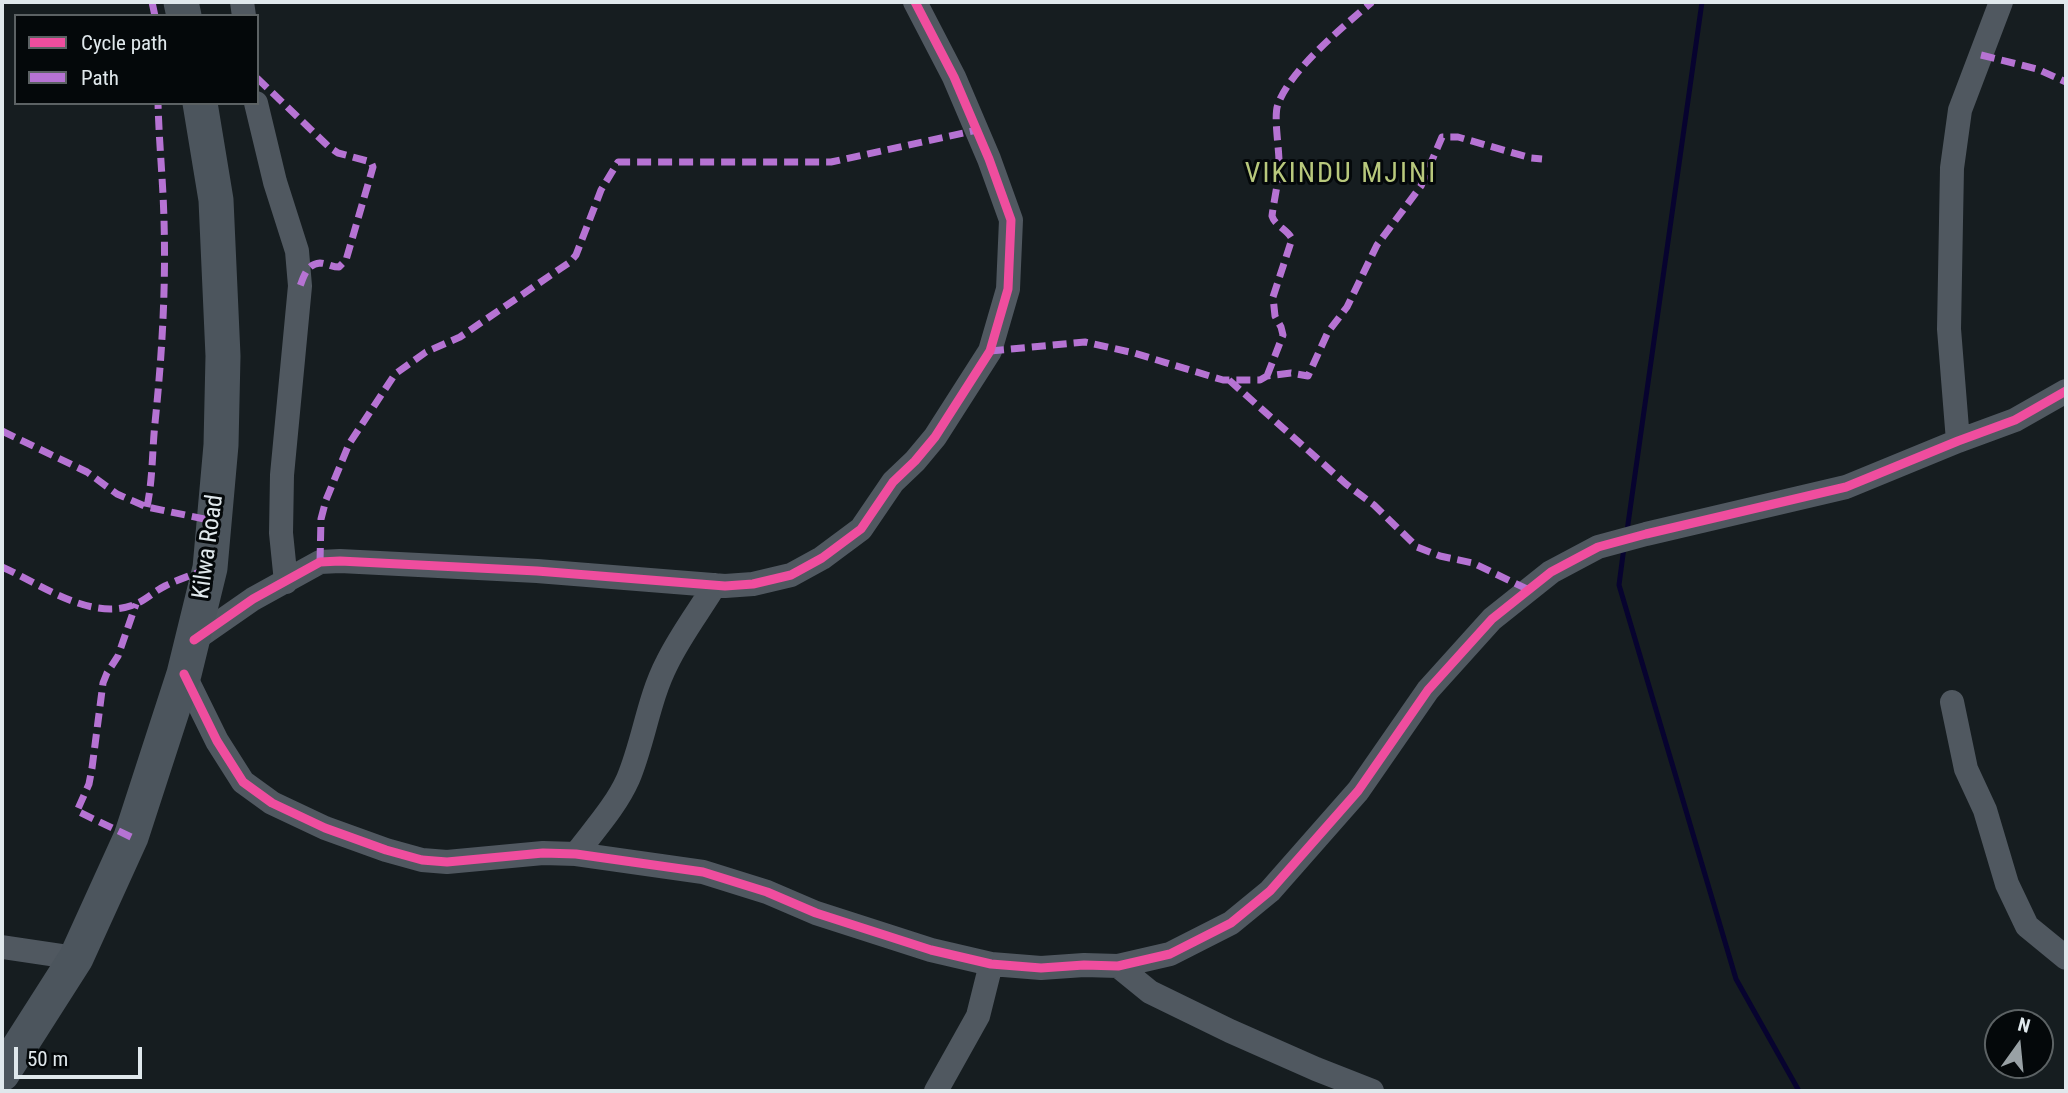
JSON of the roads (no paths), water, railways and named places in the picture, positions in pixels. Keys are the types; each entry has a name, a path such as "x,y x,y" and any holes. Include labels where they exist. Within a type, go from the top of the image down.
{"highway":[{"name":"Kilwa Road","path":"2,1073 76,958 131,837 194,640 210,568 221,445 223,356 216,200 200,105"}],"street":[{"path":"194,640 253,599 320,562 537,570 715,585 753,584 791,575 822,558 861,529 892,482 915,461 935,437 990,351 1008,289 1011,220 964,98 915,2"},
{"path":"1958,441 1949,329 1952,168 1961,110 2001,2"},
{"path":"256,105 275,182 297,251 300,286 282,475 281,533 286,582"},
{"path":"184,674 217,741 243,782 272,803 326,828 422,860 447,862 543,853 576,854 704,872 767,892 816,913 873,932 931,950 991,964 1041,968 1118,965 1170,954 1231,923 1270,891 1357,791 1428,690 1492,619 1551,572 1598,547 1846,487 2015,420 2066,391"},
{"path":"576,854 617,799 627,781 641,744 651,700 667,662 715,585"},
{"path":"1952,702 1966,769 1987,818 2007,884 2027,926 2066,958"},
{"path":"2,947 76,958"},
{"path":"936,1091 978,1016 991,964"},
{"path":"1118,965 1150,992 1230,1031 1372,1091"}],"waterway":[{"path":"1627,531 1702,2"},
{"path":"1624,547 1619,585 1736,979 1799,1091"}],"district":[{"name":"VIKINDU MJINI","path":"1341,175"}]}
